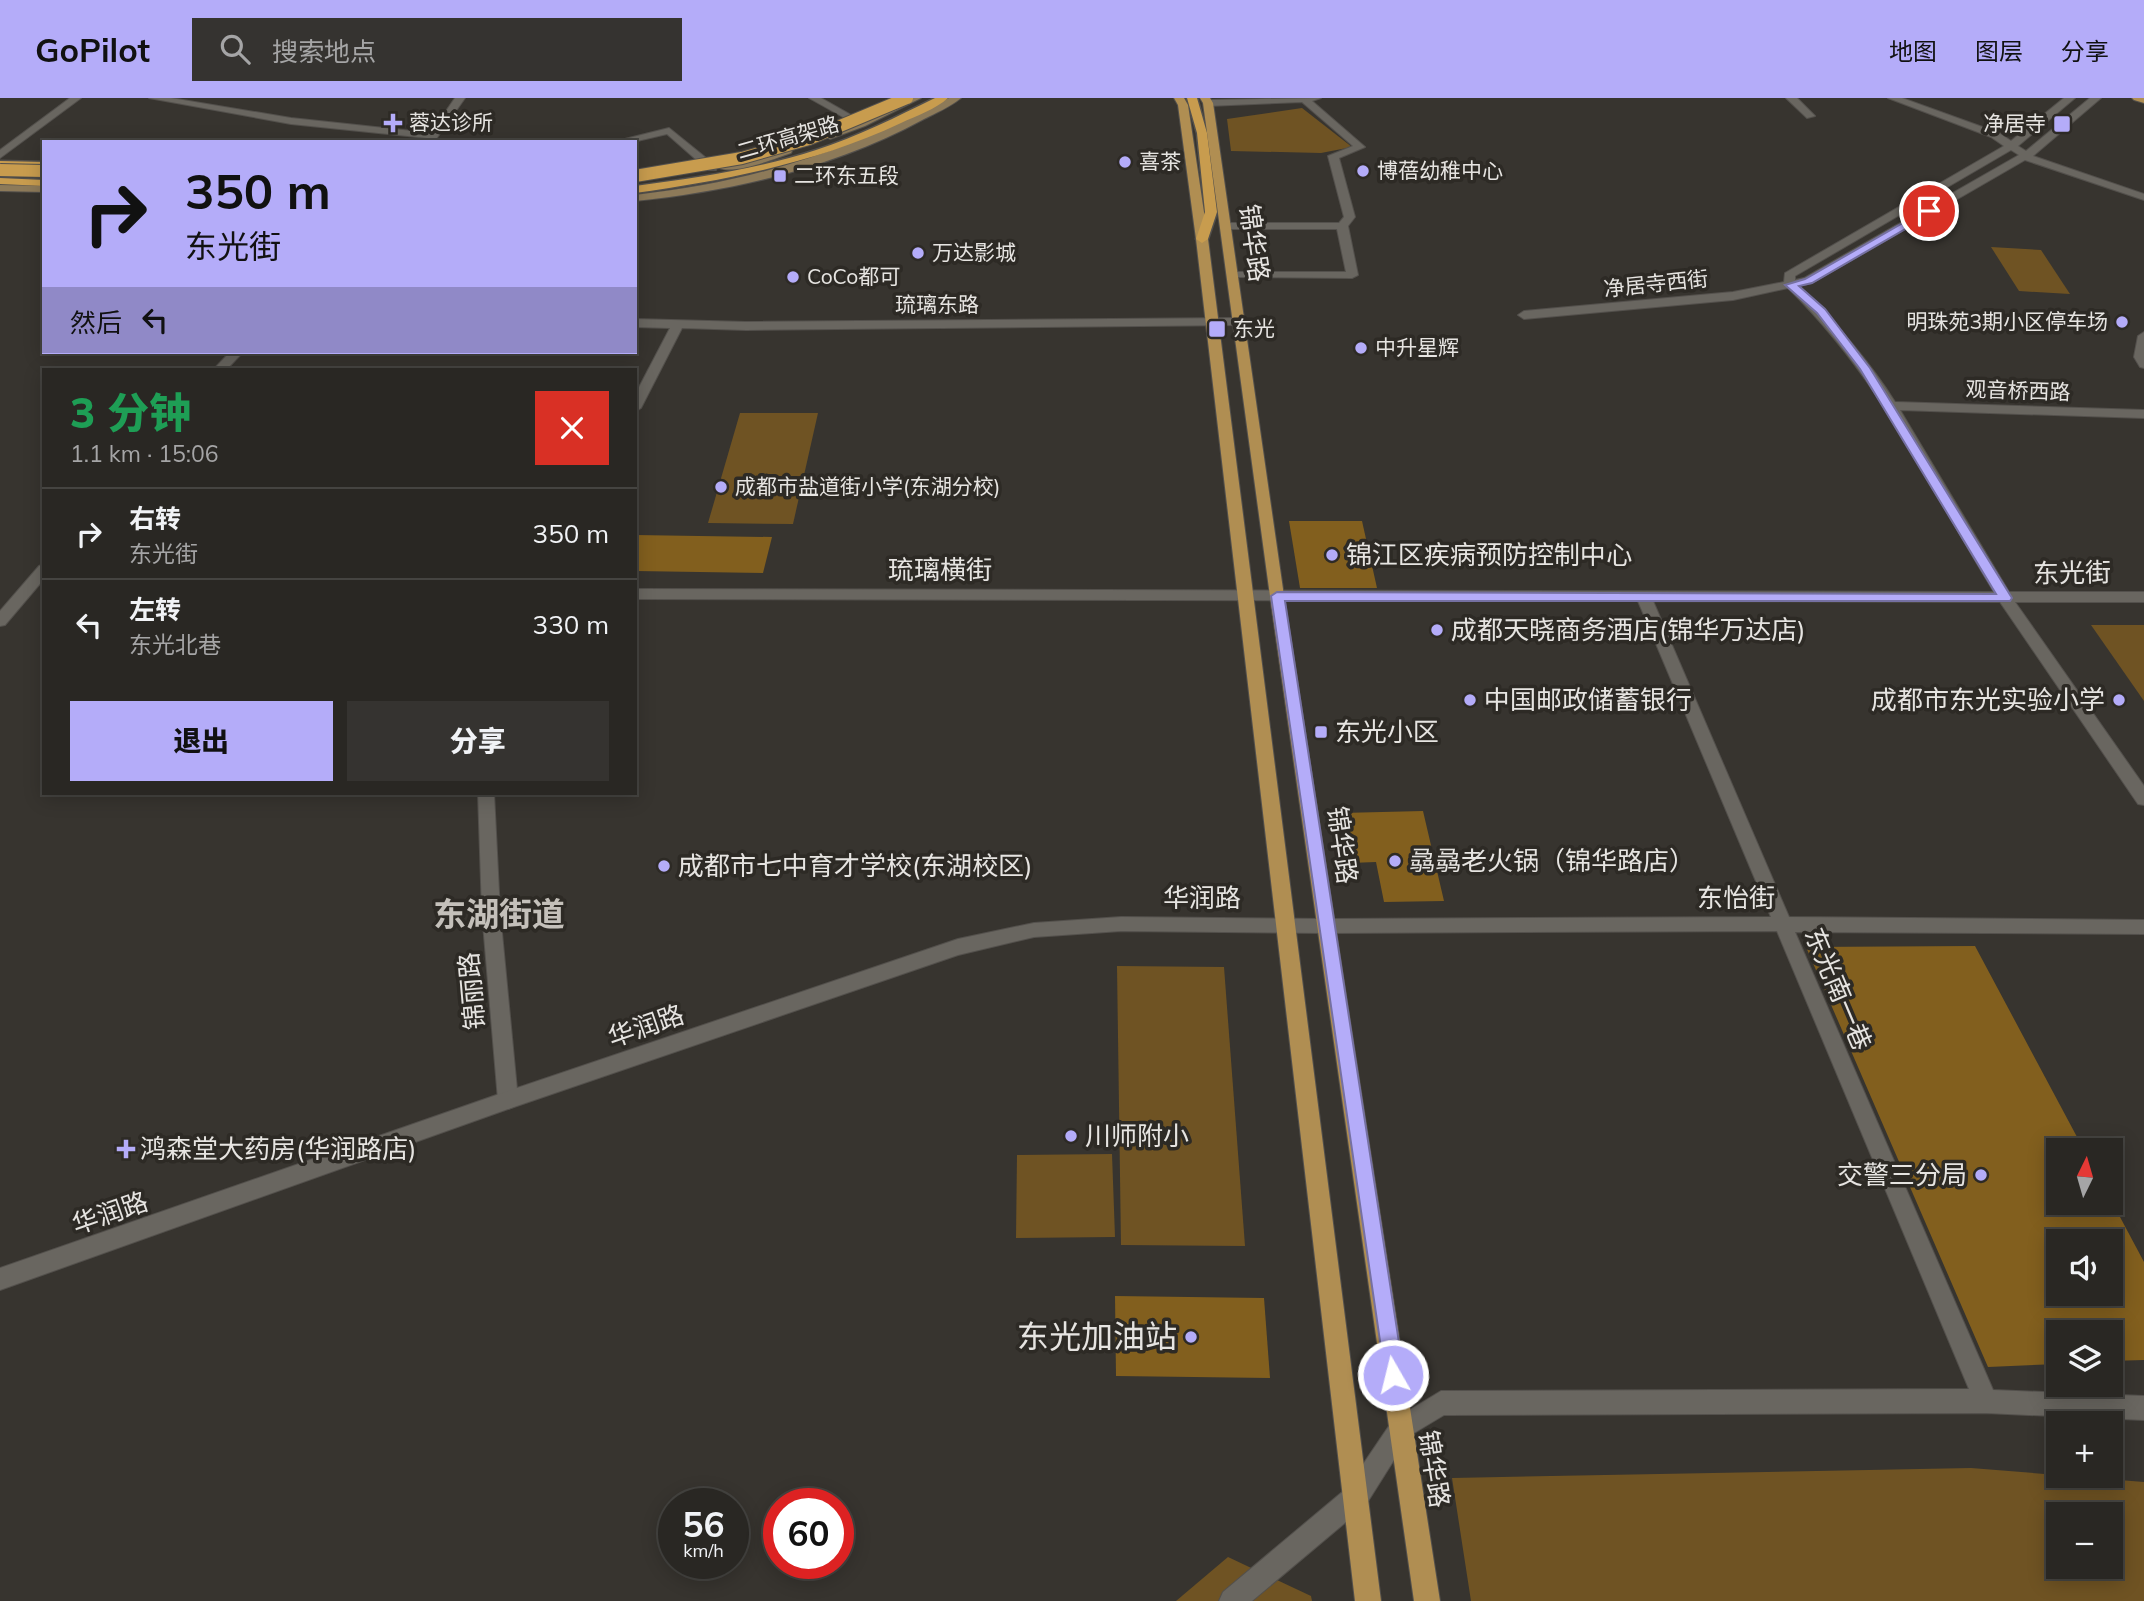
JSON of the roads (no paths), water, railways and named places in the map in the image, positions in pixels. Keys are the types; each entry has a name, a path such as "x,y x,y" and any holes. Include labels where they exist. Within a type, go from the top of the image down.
{"highway":[{"name":"二环高架路","path":"637,178 742,158 809,139 907,98"},
{"name":"二环高架路","path":"637,190 694,182 820,152 870,133 945,98"},
{"path":"1202,100 1202,134 1211,212 1202,239"},
{"path":"0,164 42,165"},
{"path":"0,170 42,172"},
{"path":"0,181 42,183"},
{"path":"0,189 42,190"}],"main road":[{"path":"637,178 750,163 862,124 916,98"},
{"path":"637,198 680,194 766,176 877,138 956,98"},
{"name":"锦华路","path":"1179,98 1183,105 1202,239 1368,1601"},
{"path":"2137,98 2144,100"},
{"name":"锦华路","path":"1202,100 1225,226 1277,596 1427,1601"}],"street":[{"path":"0,155 76,98"},
{"path":"154,98 291,121 431,139 460,98"},
{"path":"814,98 862,124"},
{"path":"1202,100 1306,101 1318,98"},
{"path":"1791,98 1810,116"},
{"path":"1893,98 1995,135 2026,156 2144,197"},
{"path":"2070,98 2011,146 1789,275 1790,285 1821,311 1891,407 2005,598 2144,799"},
{"name":"净居寺西街","path":"1524,315 1733,296 1808,281 2026,156 2096,98"},
{"path":"1225,226 1342,226 1350,218 1333,156 1360,147 1306,101"},
{"path":"627,140 669,131 712,168"},
{"path":"1237,275 1352,275 1342,226"},
{"name":"琉璃东路","path":"637,322 1238,323"},
{"path":"637,404 678,324"},
{"path":"2144,336 2140,357 2144,364"},
{"path":"221,368 235,354"},
{"name":"观音桥西路","path":"1891,407 2144,414"},
{"path":"0,621 42,571"},
{"name":"琉璃横街","path":"637,594 1244,596"},
{"name":"东光街","path":"1244,596 2144,597"},
{"name":"东光南一巷","path":"1644,598 1986,1401"},
{"name":"锦丽路","path":"486,795 491,912 508,1100"},
{"name":"华润路","path":"0,1279 508,1100 958,947 1021,933 1121,924 1327,926"},
{"name":"东怡街","path":"1327,926 1781,924 2144,927"},
{"path":"1232,1601 1356,1497 1401,1428 1441,1403 1986,1401 2144,1408"}],"place":[{"name":"蓉达诊所","path":"393,123"},
{"name":"净居寺","path":"2062,124"},
{"name":"喜茶","path":"1125,162"},
{"name":"博蓓幼稚中心","path":"1363,171"},
{"name":"二环东五段","path":"780,176"},
{"name":"万达影城","path":"918,253"},
{"name":"CoCo都可","path":"793,277"},
{"name":"明珠苑3期小区停车场","path":"2122,322"},
{"name":"东光","path":"1217,329"},
{"name":"中升星辉","path":"1361,348"},
{"name":"成都市盐道街小学(东湖分校)","path":"721,487"},
{"name":"锦江区疾病预防控制中心","path":"1332,555"},
{"name":"成都天晓商务酒店(锦华万达店)","path":"1437,630"},
{"name":"中国邮政储蓄银行","path":"1470,700"},
{"name":"成都市东光实验小学","path":"2119,700"},
{"name":"东光小区","path":"1321,732"},
{"name":"骉骉老火锅（锦华路店）","path":"1395,861"},
{"name":"成都市七中育才学校(东湖校区)","path":"664,866"},
{"name":"川师附小","path":"1071,1136"},
{"name":"鸿森堂大药房(华润路店)","path":"126,1149"},
{"name":"交警三分局","path":"1981,1175"},
{"name":"东光加油站","path":"1191,1337"}],"district":[{"name":"东湖街道","path":"499,914"}]}
